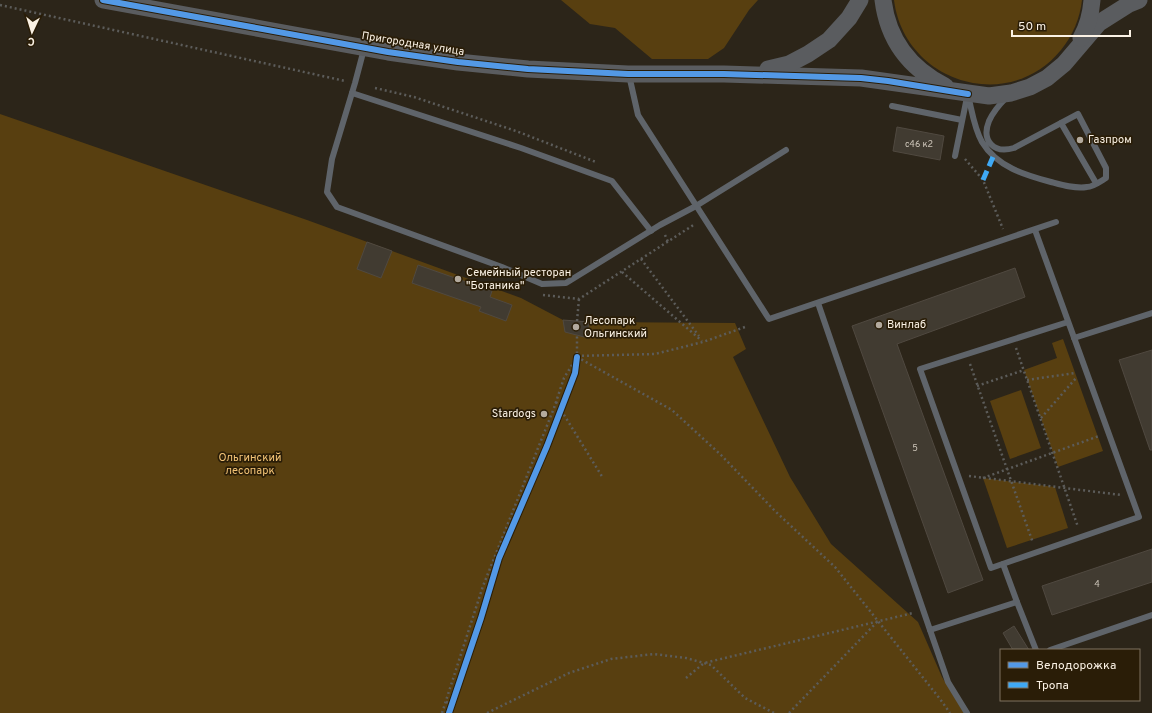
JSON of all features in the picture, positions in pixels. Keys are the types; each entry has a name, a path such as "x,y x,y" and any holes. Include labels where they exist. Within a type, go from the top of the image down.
{"street":[{"name":"Пригородная улица","path":"103,0 388,52 458,62 628,74 724,74"},
{"path":"724,74 763,70 789,64 808,54 829,40 849,18 860,0"},
{"path":"884,0 885,12 891,32 900,49 915,66 931,79 949,88 968,94"},
{"path":"1076,49 1085,30 1091,11 1092,0"},
{"path":"724,74 861,78 888,80 968,94 989,96 1011,93 1030,87 1047,78 1064,64 1099,23 1119,10 1139,0"}],"lane":[{"path":"364,47 332,159 327,192 337,207 542,284 566,283 651,231 696,206 786,150"},
{"path":"628,74 638,115 769,319 818,304 1056,222"},
{"path":"352,93 521,148 612,182 651,231"},
{"path":"968,94 975,125 982,142 993,157 1010,168 1027,175 1059,184 1088,187 1106,178 1106,168 1078,114 1014,148 1008,150 995,148 990,144 987,138 988,125 993,113 1011,93"},
{"path":"954,156 968,94"},
{"path":"892,106 962,120"},
{"path":"1062,123 1096,183"},
{"path":"1035,230 1139,517 991,568 920,369 1068,322"},
{"path":"818,304 948,682 967,713"},
{"path":"1074,338 1152,313"},
{"path":"1003,564 1036,649"},
{"path":"930,630 1017,602"},
{"path":"1053,649 1152,615"}],"path":[{"path":"0,5 20,9"},
{"path":"343,88 345,80"},
{"path":"956,148 983,180 1006,239"},
{"path":"539,294 546,297 579,299 704,218"},
{"path":"641,259 702,342"},
{"path":"622,272 702,342"},
{"path":"577,321 579,299"},
{"path":"577,356 655,354 702,342 745,327"},
{"path":"575,373 577,334"},
{"path":"1013,339 1082,537"},
{"path":"450,705 483,586 556,402 564,378 577,356"},
{"path":"577,356 672,410 721,455 776,512 835,567 950,713"},
{"path":"969,363 1036,552"},
{"path":"977,386 1024,370"},
{"path":"1027,380 1075,373"},
{"path":"1041,418 1077,377"},
{"path":"556,402 603,478"},
{"path":"558,417 564,402"},
{"path":"983,478 1108,432"},
{"path":"958,475 1131,496"},
{"path":"492,581 499,558 533,480"},
{"path":"686,678 704,663 923,610"},
{"path":"789,713 879,621"},
{"path":"487,713 569,673 611,659 654,654 686,658 711,665 745,698 774,713"},
{"path":"442,713 450,705 455,696"}],"green space":[{"path":"561,0 758,0 749,10 724,48 708,59 652,59 615,28 590,24"},
{"path":"894,0 1082,0 1078,20 1069,38 1061,50 1039,70 1014,81 988,84 961,80 937,69 917,52 902,28"},
{"name":"Ольгинский лесопарк","path":"0,114 307,220 521,298 563,320 589,322 735,323 746,349 733,357 790,477 831,544 918,622 942,677 964,713 0,713"},
{"path":"1063,339 1103,451 1058,467 1024,370 1057,358 1052,343"},
{"path":"1021,390 1041,448 1010,459 990,401"},
{"path":"983,478 1055,487 1068,528 1007,548"}],"building":[{"path":"897,127 944,136 940,160 893,151"},
{"path":"367,242 392,251 381,278 357,269"},
{"path":"418,265 492,291 490,297 512,305 506,321 479,311 481,307 412,283"},
{"path":"1015,268 1025,297 897,344 983,580 948,593 852,326"},
{"name":"Лесопарк Ольгинский","path":"563,320 589,322 588,338 565,332"},
{"path":"1152,350 1152,450 1150,450 1119,360"},
{"path":"1152,549 1152,582 1052,615 1042,586"},
{"path":"1014,626 1028,649 1012,649 1003,633"}],"marked path":[{"path":"983,180 993,157"}],"cycle path":[{"path":"103,0 388,52 458,62 528,69 628,74 724,74 861,78 968,94"},
{"path":"449,713 481,618 499,558 547,446 575,373 577,357"}],"place":[{"name":"Газпром","path":"1080,140"},
{"name":"Семейный ресторан \"Ботаника\"","path":"458,279"},
{"name":"Винлаб","path":"879,325"},
{"name":"Лесопарк Ольгинский","path":"576,327"},
{"name":"Stardogs","path":"544,414"}]}
